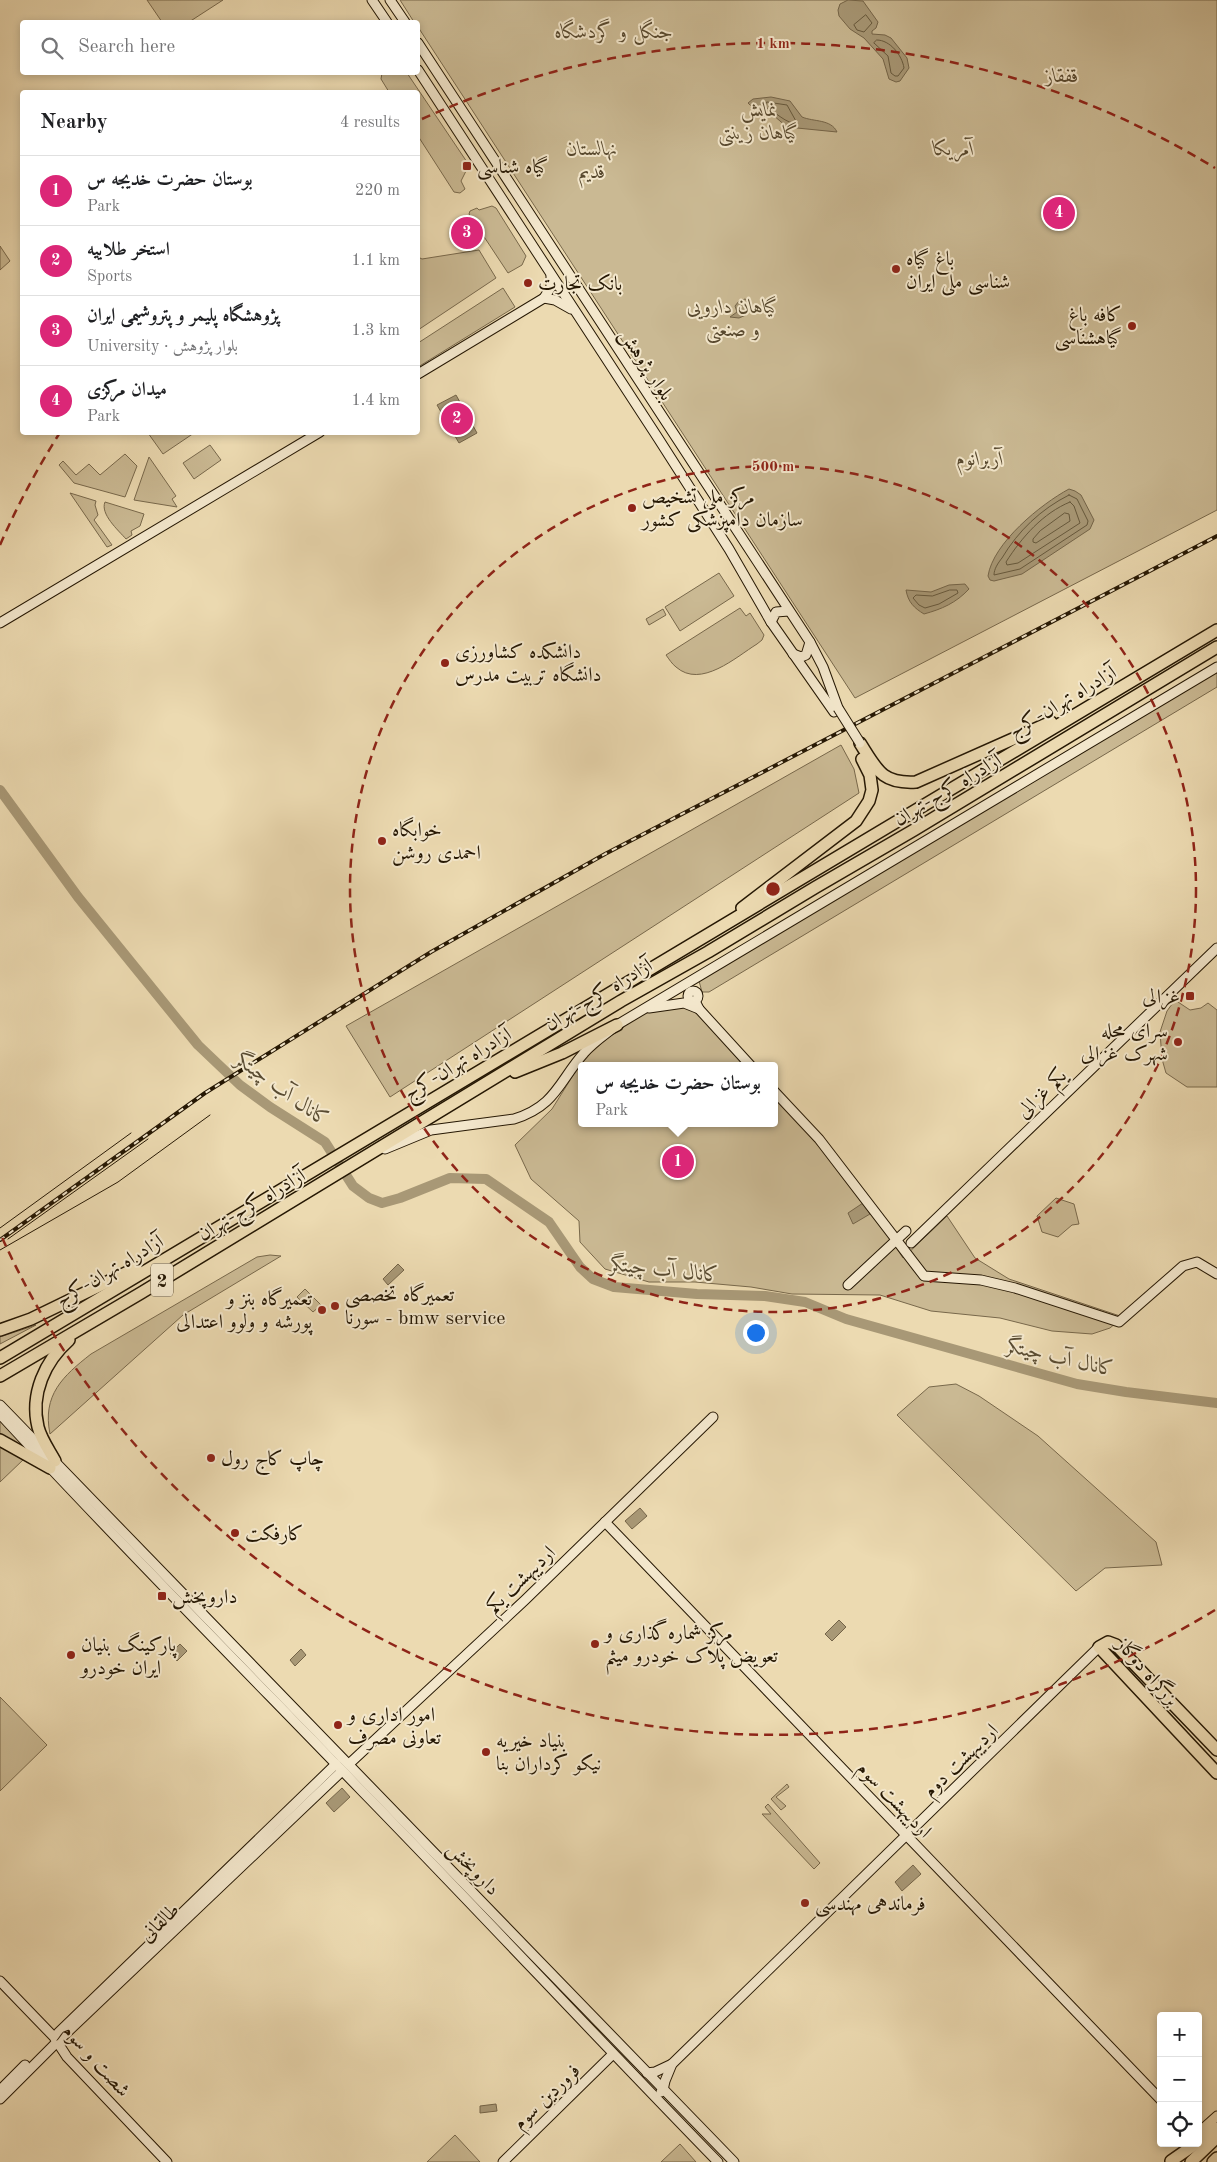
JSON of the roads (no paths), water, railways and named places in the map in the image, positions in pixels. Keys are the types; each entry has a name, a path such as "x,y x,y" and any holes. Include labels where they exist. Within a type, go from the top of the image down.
{"highway":[{"name":"آزادراه تهران-کرج","path":"0,1358 1217,630"},
{"name":"آزادراه کرج-تهران","path":"0,1376 141,1293 621,1001 708,952 914,830 1217,647"},
{"path":"858,745 880,774 898,782 916,782 1089,706"},
{"path":"724,926 741,908 856,821 864,811 870,801 872,790 870,775 858,745"},
{"path":"484,1085 562,1053 617,1025"},
{"path":"0,1330 31,1319 177,1251"},
{"path":"52,1465 38,1427 36,1413 38,1387 44,1369 54,1355 66,1342 92,1321"},
{"path":"0,1440 52,1465"},
{"name":"بزرگراه دوگاز","path":"1217,1750 1116,1645 1108,1642 1099,1647 1217,1773"},
{"path":"1202,2139 1217,2128"},
{"path":"1191,2162 1217,2137"},
{"path":"1171,2161 1191,2147"},
{"path":"1213,2162 1217,2158"}],"main road":[{"path":"1202,2129 1217,2116"},
{"path":"1171,2161 1184,2147"}],"street":[{"path":"372,0 386,20"},
{"path":"390,0 404,20"},
{"name":"بلوار پژوهش","path":"420,46 810,642 822,667 836,710"},
{"name":"بلوار پژوهش","path":"420,73 729,549 771,622 836,710"},
{"path":"420,373 544,298 551,287 551,276"},
{"path":"544,298 554,300 574,310"},
{"path":"0,623 315,435"},
{"path":"771,622 776,612 789,611"},
{"path":"793,654 801,657 806,655 810,642"},
{"path":"358,1161 431,1130 524,1115 554,1095 586,1050 617,1025 1217,667"},
{"path":"836,710 858,745"},
{"name":"یکم غزالی","path":"911,1243 1217,948"},
{"path":"690,992 691,980"},
{"path":"677,988 698,995 697,1005"},
{"path":"643,1009 684,1003 697,1005 747,1062"},
{"path":"778,1095 819,1139 924,1276 981,1280 1015,1288 1119,1322 1183,1266 1197,1262 1217,1274"},
{"path":"848,1285 906,1231"},
{"name":"داروپخش","path":"0,1405 172,1597 231,1648"},
{"name":"داروپخش","path":"0,1414 181,1592 231,1648 613,2054 718,2162"},
{"name":"اردیبهشت یکم","path":"343,1766 525,1600 713,1417"},
{"name":"اردیبهشت سوم","path":"605,1522 1157,2096"},
{"path":"172,1597 179,1597 181,1592"},
{"name":"اردیبهشت دوم","path":"647,2073 655,2072 672,2064 1099,1647"},
{"name":"داروپخش","path":"343,1766 734,2162"},
{"name":"طالقانی","path":"0,2090 343,1766"},
{"name":"شصت و سوم","path":"0,1981 55,2040 67,2057 167,2162"},
{"name":"طالقانی","path":"0,2099 48,2050 55,2040"},
{"name":"فروردین سوم","path":"503,2162 613,2054"},
{"name":"اردیبهشت دوم","path":"663,2090 672,2064"},
{"path":"654,2096 663,2090"}],"water":[{"path":"848,0 863,1 878,22 872,34 885,35 891,38 907,58 909,68 900,81 896,82 889,79 883,59 864,38 850,29 839,16 840,4"},
{"path":"771,97 790,101 802,117 831,125 837,132 787,127 773,115 756,108 756,105 751,106 748,103 753,99"},
{"path":"745,299 749,301 751,306 746,315 739,318 730,317 737,312 735,306 739,301"},
{"path":"456,395 477,433 459,443 437,405"},
{"path":"1069,489 1081,495 1094,520 1090,529 1022,574 994,581 990,580 988,576 992,563 1008,538 1032,514"},
{"path":"965,584 969,589 954,602 924,614 912,604 906,590 931,592 949,585"},
{"path":"863,1203 870,1214 853,1224 848,1213"},
{"path":"398,1264 404,1270 388,1285 383,1279"},
{"path":"640,1508 647,1516 632,1529 625,1521"},
{"path":"839,1620 846,1627 832,1641 825,1634"},
{"path":"180,1644 187,1651 177,1661 170,1654"},
{"path":"301,1649 306,1655 295,1666 290,1660"},
{"path":"342,1788 350,1797 334,1812 326,1803"},
{"path":"913,1865 921,1874 902,1891 895,1882"},
{"path":"496,2104 497,2111 480,2113 480,2106"}],"waterway":[{"name":"کانال آب چیتگر","path":"0,790 78,897 198,1045 240,1085 270,1107 325,1142 353,1186 369,1198 382,1203 400,1198 450,1178 486,1179 549,1222 580,1267 593,1279 614,1287 697,1294 765,1296 805,1302 846,1319 1077,1384 1217,1403"}],"tram line":[{"path":"0,1250 118,1182 210,1115"},
{"path":"0,1228 131,1133"},
{"path":"8,1239 148,1139"}],"railway":[{"path":"0,1240 205,1093 431,952 605,854 1217,536"}],"place":[{"name":"گیاه شناسی","path":"467,166"},
{"name":"میدان مرکزی","path":"1059,213"},
{"name":"پژوهشگاه پلیمر و پتروشیمی ایران","path":"467,233"},
{"name":"باغ گیاه‌ شناسی ملی ایران","path":"896,269"},
{"name":"بانک تجارت","path":"528,283"},
{"name":"کافه باغ گیاهشناسی","path":"1132,326"},
{"name":"استخر طلاییه","path":"457,419"},
{"name":"مرکز ملی تشخیص سازمان دامپزشکی کشور","path":"632,508"},
{"name":"دانشکده کشاورزی دانشگاه تربیت مدرس","path":"445,663"},
{"name":"خوابگاه احمدی روشن","path":"382,841"},
{"name":"غزالی","path":"1190,996"},
{"name":"سرای محله شهرک غزالی","path":"1178,1042"},
{"name":"بوستان حضرت خدیجه س","path":"678,1162"},
{"name":"تعمیرگاه تخصصی سورنا - bmw service","path":"335,1306"},
{"name":"تعمیرگاه بنز و پورشه و ولوو اعتدالی","path":"322,1310"},
{"name":"چاپ کاج رول","path":"211,1458"},
{"name":"کارفکت","path":"235,1533"},
{"name":"داروپخش","path":"162,1596"},
{"name":"مرکز شماره‌گذاری و تعویض پلاک خودرو میثم","path":"595,1644"},
{"name":"پارکینگ بنیان ایران خودرو","path":"71,1655"},
{"name":"امور اداری و تعاونی مصرف","path":"338,1725"},
{"name":"بنیاد خیریه نیکو کرداران بنا","path":"486,1752"},
{"name":"فرماندهی مهندسی","path":"805,1903"}],"park label":[{"name":"جنگل و گردشگاه","path":"614,31"},
{"name":"قفقاز","path":"1062,75"},
{"name":"نمایش گیاهان زینتی","path":"759,120"},
{"name":"آمریکا","path":"954,148"},
{"name":"نهالستان قدیم","path":"592,160"},
{"name":"گیاهان دارویی و صنعتی","path":"733,318"},
{"name":"آربرانوم","path":"980,458"}]}
